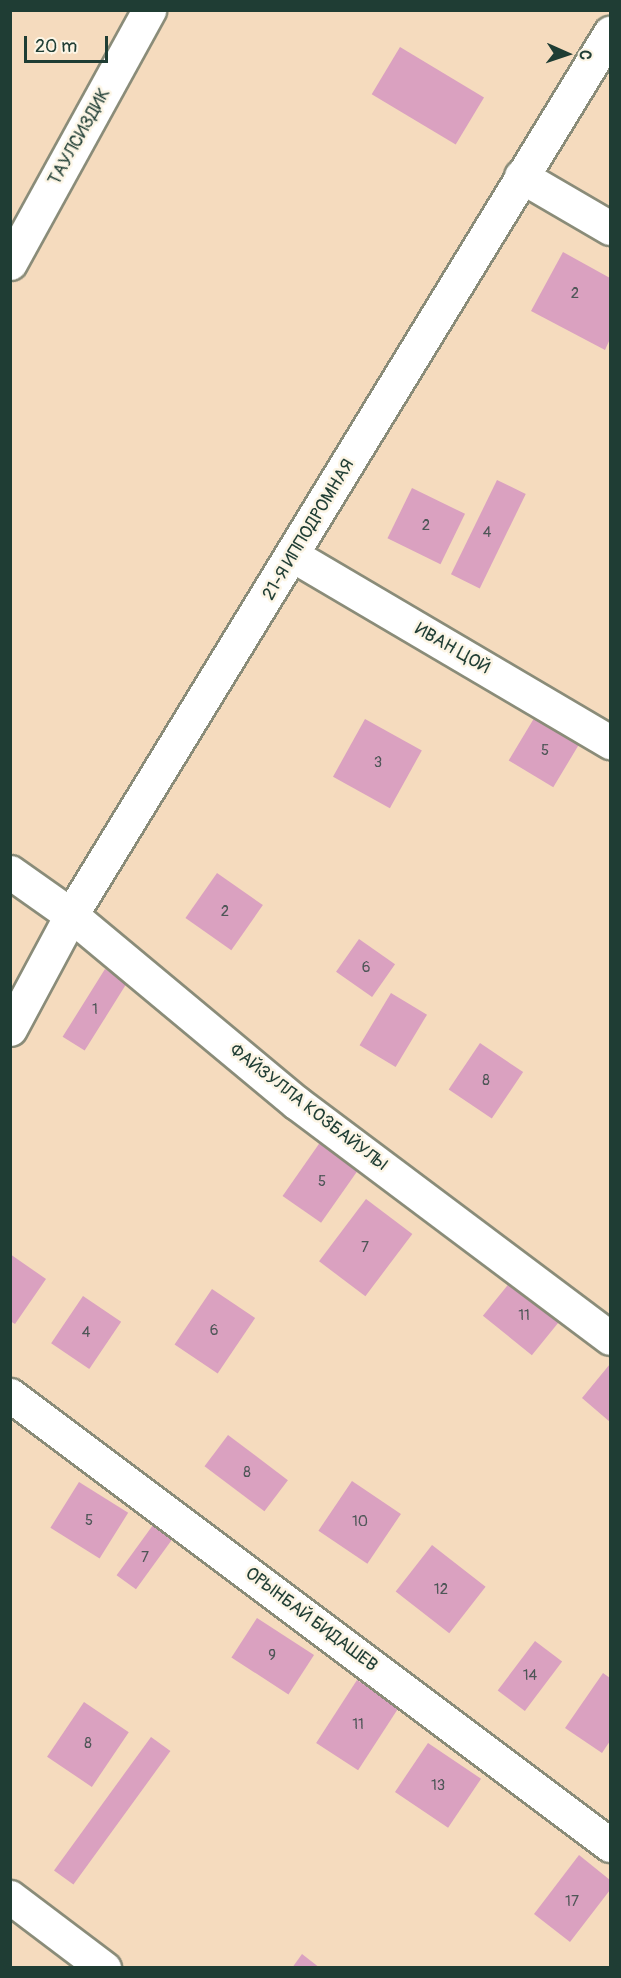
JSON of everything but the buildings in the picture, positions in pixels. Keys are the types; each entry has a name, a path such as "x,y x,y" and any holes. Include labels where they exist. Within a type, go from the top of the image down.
{"street":[{"name":"ТАУЛСИЗДИК","path":"10,263 149,10"},
{"name":"21-Я ИППОДРОМНАЯ","path":"10,1029 71,915 294,556 521,176 610,33"},
{"path":"521,176 610,228"},
{"name":"ИВАН ЦОЙ","path":"294,556 610,742"},
{"name":"ФАЙЗУЛЛА КОЗБАЙУЛЫ","path":"10,872 71,915 297,1103 610,1338"},
{"name":"ОРЫНБАЙ БИДАШЕВ","path":"10,1395 610,1845"},
{"path":"10,1897 104,1968"}]}
